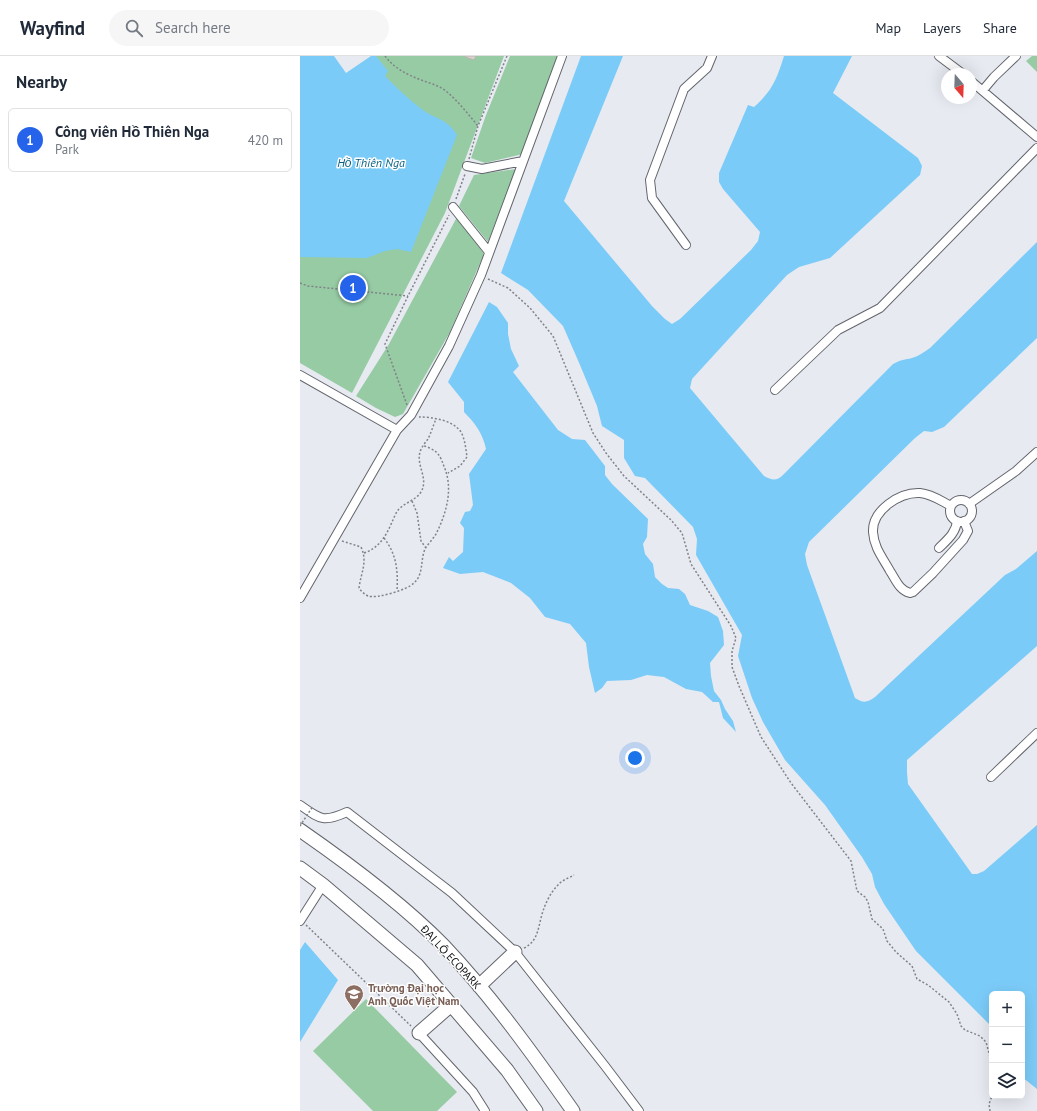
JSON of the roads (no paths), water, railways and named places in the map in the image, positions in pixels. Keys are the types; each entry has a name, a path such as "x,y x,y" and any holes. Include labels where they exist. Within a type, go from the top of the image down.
{"highway":[{"name":"ĐẠI LỘ ECOPARK","path":"300,830 344,860 408,913 443,946 479,986 526,1044 573,1111"},
{"path":"300,868 323,885 417,965 507,1070 536,1111"},
{"path":"479,986 515,952"},
{"path":"418,1033 451,1005"}],"street":[{"path":"300,598 397,430 410,415 449,346 481,275 562,56"},
{"path":"686,245 652,198 650,180 684,89 707,68 712,56"},
{"path":"939,56 955,68"},
{"path":"983,90 1016,56"},
{"path":"977,85 1037,137"},
{"path":"775,390 838,330 880,308 1037,148"},
{"path":"467,166 482,169 523,161"},
{"path":"453,207 489,252"},
{"path":"300,375 397,430"},
{"path":"969,504 1016,471 1037,452"},
{"path":"939,548 953,533 956,526 961,521 968,519 972,513 972,509 965,501 959,500 953,503 950,510 951,516 961,521 968,531 963,540 933,573 913,592 910,593 903,590 884,562 875,543 873,530 876,520 883,509 894,500 907,494 921,493 934,496 951,506"},
{"path":"991,777 1037,733"},
{"path":"300,805 318,818 328,819 347,812 452,893 515,952 639,1111"},
{"path":"300,921 323,885"},
{"path":"418,1033 473,1092 485,1111"}],"water":[{"name":"Hồ Thiên Nga","path":"300,56 376,56 388,71 385,76 393,84 425,112 449,125 457,135 411,252 397,249 385,251 367,258 300,257"},
{"path":"581,56 623,56 564,201 652,306 672,324 680,319 751,250 758,241 760,232 723,189 719,182 719,173 748,105 754,107 770,90 784,56 852,56 833,93 918,158 922,166 920,175 830,258 799,267 787,275 692,379 690,388 764,476 775,480 784,474 893,364 901,360 917,356 930,348 1037,242 1037,338 944,427 932,432 924,431 915,438 809,542 805,554 807,565 855,698 865,702 875,697 1005,575 1016,569 1037,551 1037,646 907,760 907,773 908,784 972,874 977,874 984,871 1037,825 1037,1089 1025,1079 1025,991 989,991 989,1024 916,951 884,904 875,887 872,874 862,857 825,805 785,760 763,722 752,698 738,656 742,635 696,555 697,539 693,527 645,478 635,476 624,458 624,440 602,426 597,406 563,326 528,290 501,273"},
{"path":"489,302 497,307 508,323 508,334 511,349 519,366 513,372 558,430 572,439 585,440 605,466 605,475 612,484 648,519 647,537 643,544 645,554 653,564 655,577 668,588 679,589 685,594 690,605 708,611 718,617 723,631 724,645 710,663 711,676 714,691 733,721 736,732 723,718 719,702 713,702 702,692 686,689 664,677 647,675 631,680 607,681 602,688 595,693 589,667 586,643 570,624 545,617 530,598 511,583 483,572 460,574 443,568 449,557 453,561 463,552 464,528 460,523 465,512 470,511 473,505 469,474 486,449 483,438 478,429 464,412 464,402 448,382"},
{"path":"305,942 338,980 300,1042 300,950"}],"place":[{"name":"Công viên Hồ Thiên Nga","path":"353,288"},
{"name":"Trường Đại học Anh Quốc Việt Nam","path":"354,1011"}]}
